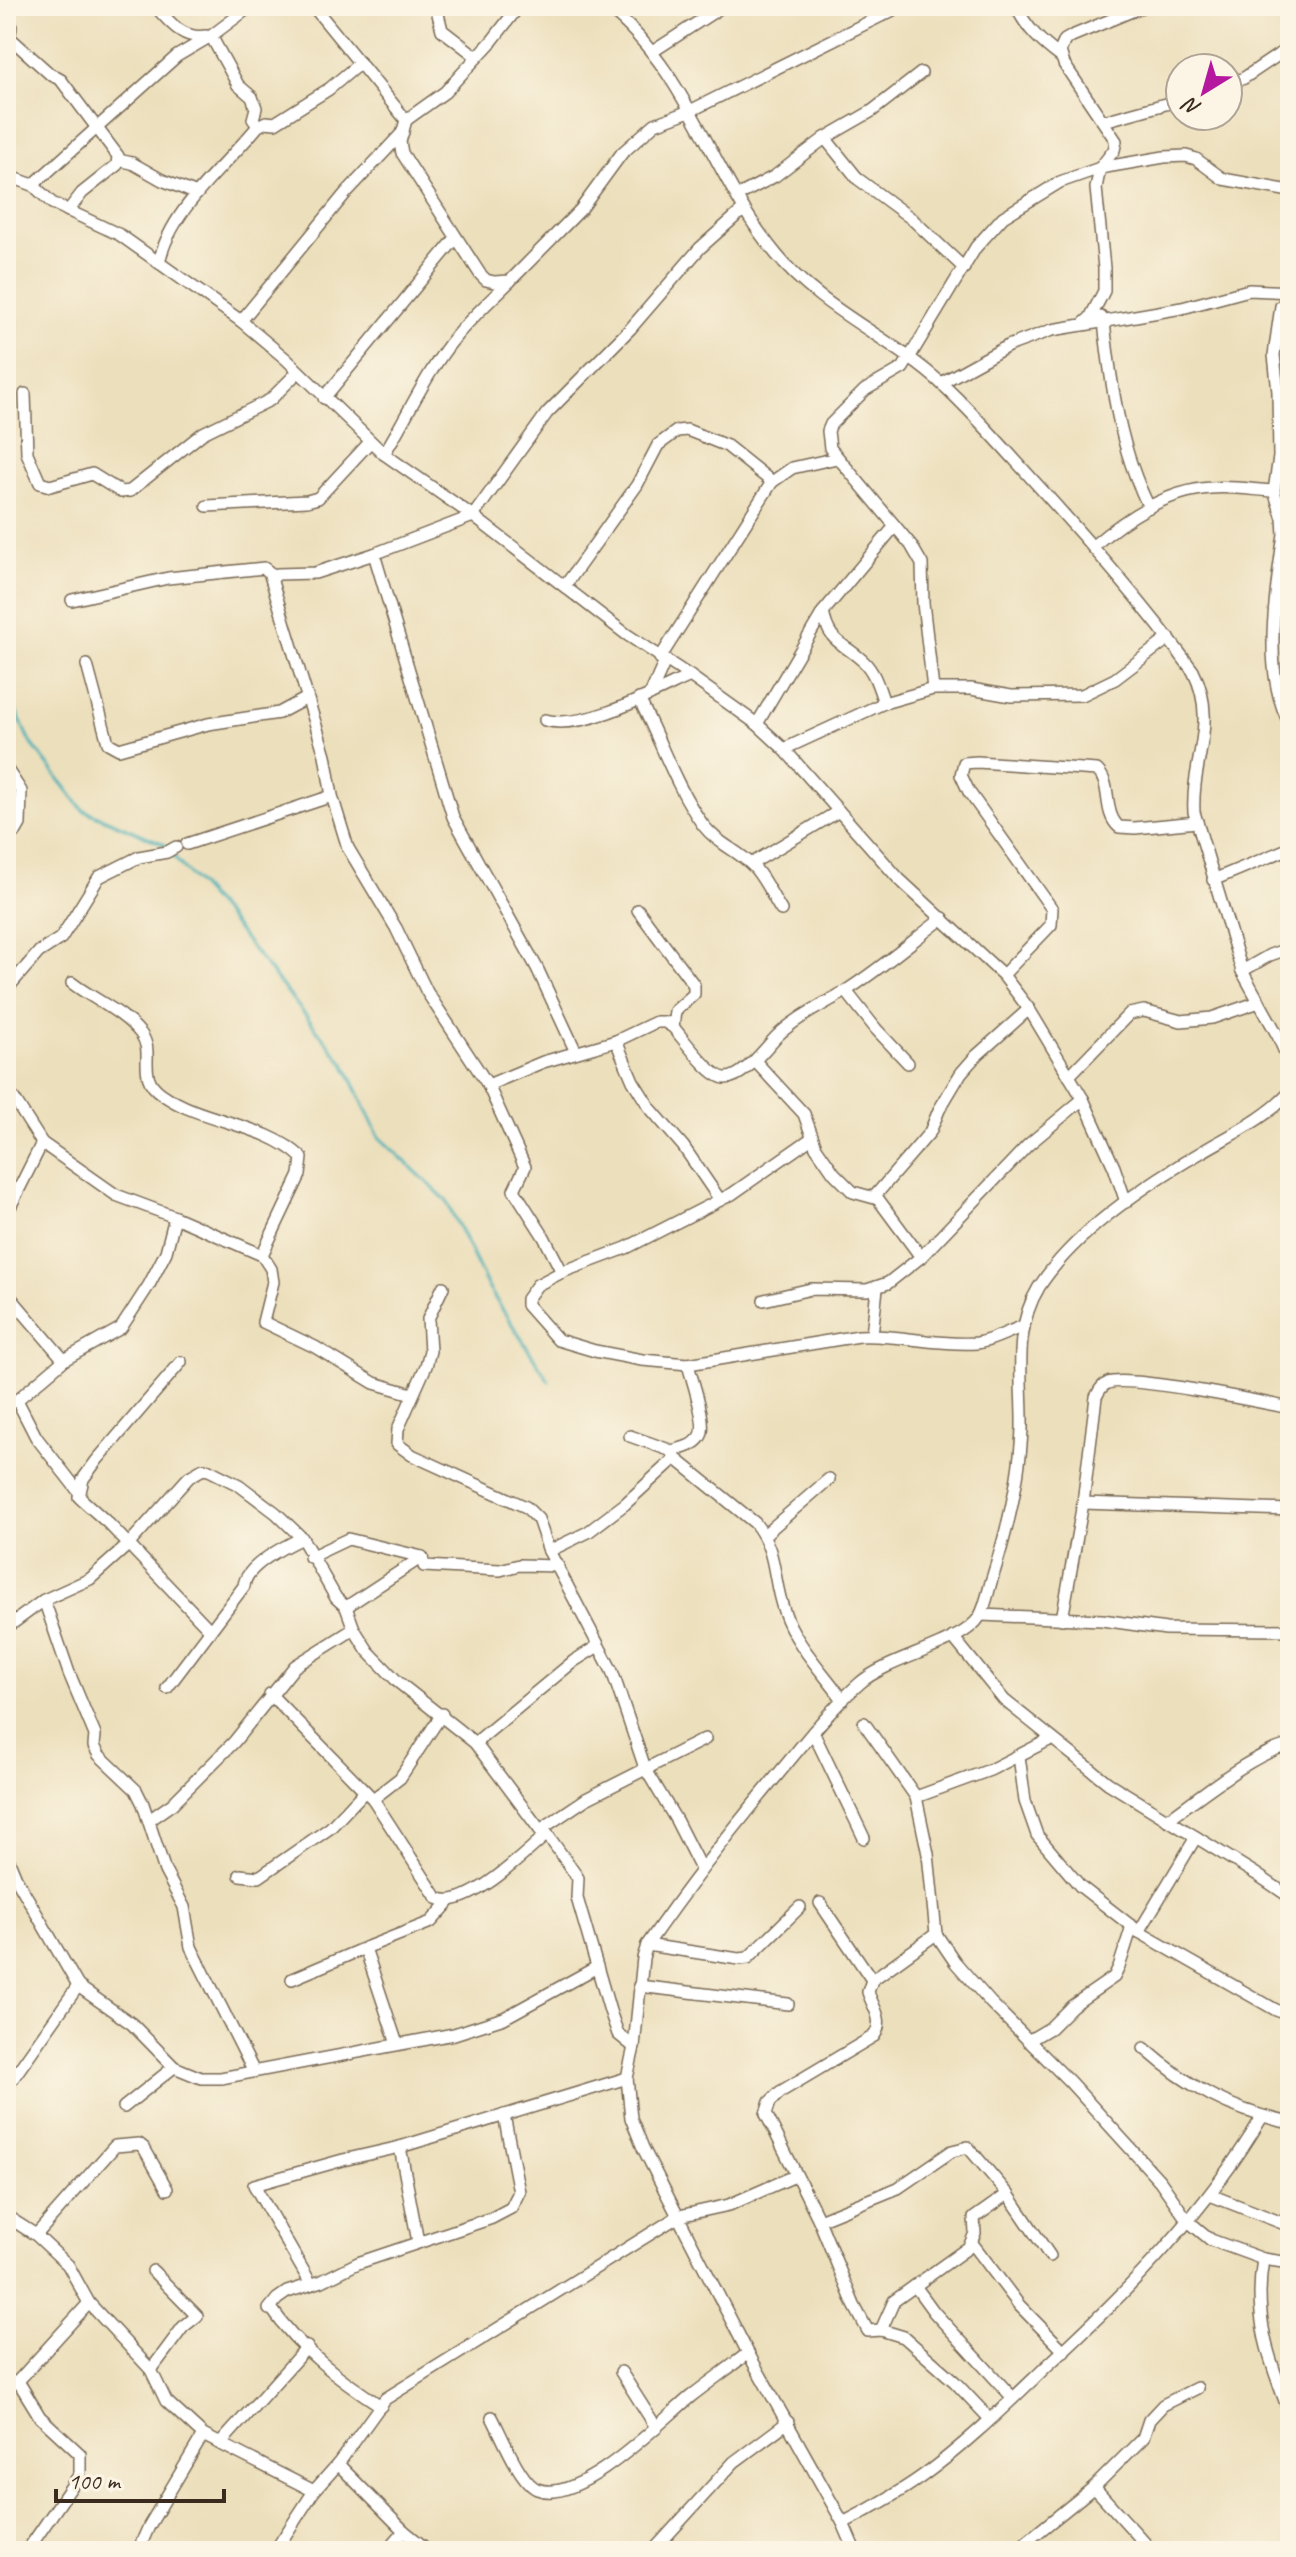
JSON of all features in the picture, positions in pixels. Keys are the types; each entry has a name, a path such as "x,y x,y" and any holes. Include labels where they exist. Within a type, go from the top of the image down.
{"street":[{"path":"155,6 179,31 197,38 211,36"},
{"path":"33,185 177,56 211,36 251,6"},
{"path":"313,6 360,63 404,126 400,142 402,153 455,239 486,280 510,281"},
{"path":"436,6 442,30 477,57"},
{"path":"241,321 404,126 445,92 519,6"},
{"path":"606,6 652,52 692,110 744,209 775,254 800,281 941,383 1125,582 1193,671 1205,706 1203,740 1193,792 1197,822 1242,971 1290,1064"},
{"path":"652,52 723,6"},
{"path":"384,454 410,412 416,396 455,337 581,209 622,153 655,124 692,110 901,6"},
{"path":"1016,6 1023,21 1061,57 1114,135 1115,146 1100,168 1096,200 1104,291 1096,310 1082,325"},
{"path":"1061,57 1062,45 1072,36 1144,6"},
{"path":"6,14 10,19 7,38 61,80 116,151 117,165 82,193 68,211"},
{"path":"173,25 177,56"},
{"path":"211,36 238,85 252,97 256,108 253,119 258,126"},
{"path":"1244,78 1290,47"},
{"path":"159,263 162,247 197,194 258,126 266,122 275,123 329,89 360,63"},
{"path":"737,196 775,176 825,138 872,111 921,73"},
{"path":"1104,121 1164,104"},
{"path":"825,138 858,179 912,219 964,268"},
{"path":"933,689 923,603 922,564 911,545 837,458 828,440 831,424 865,390 903,368 983,238 1003,217 1060,182 1100,168 1186,156 1196,159 1223,179 1290,191"},
{"path":"118,160 132,163 162,180 197,194"},
{"path":"6,175 33,185 52,203 120,235 241,321 384,454 473,516 662,659 757,724 784,749 899,879 1003,975 1029,1009 1083,1099 1114,1167 1126,1202"},
{"path":"562,1272 514,1190 525,1167 488,1085 427,992 396,928 348,848 332,796 325,755 272,584 273,578 277,574 315,573 473,516 547,413 631,328 700,248 744,209"},
{"path":"324,398 455,239"},
{"path":"941,383 1008,346 1052,330 1182,308 1249,290 1272,290 1287,298 1274,355 1279,457 1274,491 1283,518 1284,534 1275,631 1276,683 1280,706 1290,724"},
{"path":"1096,310 1104,322 1112,393 1138,485 1149,507"},
{"path":"25,394 27,453 40,483 50,486 92,474 121,492 130,491 203,433 270,400 298,372"},
{"path":"565,586 637,485 658,445 677,431 687,430 727,446 772,482"},
{"path":"207,506 318,498 370,442"},
{"path":"781,910 751,864 719,843 704,827 673,775 644,697 662,659 772,482 792,468 837,458"},
{"path":"1093,546 1113,529 1172,496 1213,487 1274,491"},
{"path":"757,724 823,612 895,526"},
{"path":"374,554 453,817 537,968 576,1052"},
{"path":"72,600 168,578 264,568 273,578"},
{"path":"823,612 829,634 872,671 884,703"},
{"path":"784,749 884,703 933,689 971,689 1011,696 1082,695 1115,679 1169,638"},
{"path":"87,665 108,743 119,749 208,724 279,713 307,698"},
{"path":"545,720 560,724 580,722 690,676"},
{"path":"1003,975 1051,925 1052,909 969,792 961,775 964,763 1097,770 1104,779 1111,818 1119,827 1197,822"},
{"path":"6,768 18,783 22,809 16,831 6,836"},
{"path":"6,990 39,952 61,938 99,877 139,857 167,852 332,796"},
{"path":"751,864 839,811"},
{"path":"1213,880 1290,848"},
{"path":"638,910 694,985 694,994 675,1011 673,1027"},
{"path":"488,1085 576,1052 616,1041 656,1022 665,1022 673,1027 701,1060 721,1077 729,1078 755,1061 777,1036 802,1015 846,991 943,918"},
{"path":"1242,971 1290,948"},
{"path":"72,983 113,1009 141,1034 147,1055 146,1073 155,1089 164,1096 211,1117 255,1131 302,1158 300,1175 262,1255"},
{"path":"846,991 908,1063"},
{"path":"1069,1076 1129,1014 1144,1011 1181,1021 1212,1018 1259,1002"},
{"path":"874,1197 930,1132 961,1073 1029,1009"},
{"path":"616,1041 633,1081 650,1108 683,1146 720,1200"},
{"path":"755,1061 804,1114 822,1156 849,1190 874,1197 921,1257"},
{"path":"855,2551 843,2523 748,2353 643,2148 631,2118 627,2078 647,1945 701,1869 843,1700 876,1670 953,1637 966,1630 981,1615 1008,1526 1019,1470 1022,1429 1019,1352 1024,1326 1039,1287 1090,1230 1126,1202 1171,1169 1272,1108 1290,1092"},
{"path":"9,1099 42,1143 116,1195 262,1255 271,1269 273,1282 263,1322 315,1347 374,1383 412,1394"},
{"path":"764,1300 811,1289 877,1288 921,1257 1028,1145 1083,1099"},
{"path":"812,1138 720,1200 626,1248 562,1272 537,1285 527,1299 533,1314 558,1340 642,1360 688,1364 883,1334 934,1343 980,1343 1024,1326"},
{"path":"6,1215 42,1143"},
{"path":"79,1492 36,1437 17,1400 64,1360 121,1328 166,1252 175,1217"},
{"path":"443,1287 428,1319 430,1351 426,1366 396,1435 401,1449 526,1507 538,1519 549,1551 612,1671 645,1768 701,1869"},
{"path":"872,1335 877,1288"},
{"path":"6,1292 64,1360"},
{"path":"181,1362 97,1460 83,1479 79,1497 210,1630"},
{"path":"549,1551 588,1532 625,1504 674,1455 700,1437 704,1429 688,1364"},
{"path":"1062,1619 1083,1503 1096,1397 1100,1388 1110,1382 1206,1393 1290,1408"},
{"path":"630,1436 674,1455 755,1523 764,1535 775,1565 783,1610 797,1637 843,1700"},
{"path":"6,1628 44,1600 90,1579 128,1545 189,1477 203,1469 239,1485 302,1538 310,1557 336,1598 346,1607 354,1629 384,1668 475,1743 578,1878 577,1898 618,2034 634,2047"},
{"path":"764,1535 829,1479"},
{"path":"1083,1503 1290,1510"},
{"path":"167,1688 244,1586 250,1572 281,1547 302,1538"},
{"path":"310,1557 348,1539 422,1557"},
{"path":"422,1557 424,1566 500,1570 519,1565 558,1566"},
{"path":"346,1607 422,1557"},
{"path":"44,1600 69,1673 95,1735 94,1746 99,1755 136,1790 165,1871 184,1907 191,1947 253,2070"},
{"path":"981,1615 1102,1620 1166,1629 1290,1630"},
{"path":"149,1820 172,1804 234,1742 295,1666 354,1629"},
{"path":"953,1637 1004,1700 1108,1783 1290,1897"},
{"path":"475,1743 564,1669 598,1646"},
{"path":"270,1694 369,1795 429,1890 437,1898 449,1902"},
{"path":"240,1875 259,1877 298,1852 369,1795 400,1778 442,1714"},
{"path":"864,1723 916,1797 928,1854 936,1934 955,1962 1160,2181 1188,2221 1211,2240 1263,2259 1290,2263"},
{"path":"813,1732 864,1838"},
{"path":"292,1979 431,1922 449,1902 469,1896 586,1799 705,1739"},
{"path":"916,1797 990,1770 1051,1739"},
{"path":"1167,1820 1250,1764 1279,1747 1290,1745"},
{"path":"1019,1756 1025,1801 1037,1835 1080,1886 1136,1929 1276,2010 1290,2015"},
{"path":"1028,2041 1050,2028 1072,2006 1114,1977 1136,1929 1196,1837"},
{"path":"6,1854 16,1878 78,1986 132,2024 174,2067 201,2078 221,2078 454,2034 504,2018 597,1967"},
{"path":"820,1903 872,1980"},
{"path":"647,1945 748,1958 800,1907"},
{"path":"936,1934 872,1980 868,1992 879,2024 874,2036 780,2092 767,2109 770,2125 819,2220 868,2331 881,2330 904,2337 955,2382 989,2418"},
{"path":"365,1948 397,2044"},
{"path":"6,2088 78,1986"},
{"path":"639,1986 788,2004"},
{"path":"1144,2048 1197,2090 1262,2117 1290,2123"},
{"path":"124,2107 174,2067"},
{"path":"311,2284 254,2185 400,2147 627,2078"},
{"path":"381,2406 293,2337 269,2309 287,2292 358,2263 492,2218 511,2208 519,2192 504,2115"},
{"path":"843,2523 922,2476 1104,2315 1210,2195 1262,2117"},
{"path":"36,2235 115,2146 139,2144 144,2148 167,2189"},
{"path":"400,2147 418,2242"},
{"path":"819,2220 898,2188 952,2151 972,2149 1008,2194 1050,2256"},
{"path":"275,2551 314,2491 338,2464 385,2399 679,2216 729,2205 795,2176"},
{"path":"881,2330 894,2301 963,2252 972,2243 974,2218 1008,2194"},
{"path":"1210,2195 1290,2226"},
{"path":"6,2216 36,2235 68,2265 89,2303 151,2370 166,2401 203,2435 314,2491"},
{"path":"972,2243 1019,2305 1064,2351"},
{"path":"1263,2259 1258,2286 1267,2355 1290,2414"},
{"path":"151,2370 183,2327 197,2316 153,2271"},
{"path":"915,2286 934,2312 1013,2398"},
{"path":"6,2387 18,2381 89,2303"},
{"path":"220,2444 307,2347"},
{"path":"492,2417 524,2477 533,2487 545,2490 581,2483 633,2448 689,2398 748,2353"},
{"path":"621,2372 656,2427"},
{"path":"18,2381 40,2417 80,2454 80,2474 27,2551"},
{"path":"1015,2551 1094,2487 1143,2438 1149,2420 1163,2405 1197,2388"},
{"path":"653,2551 734,2462 788,2422"},
{"path":"138,2551 149,2526 203,2435"},
{"path":"338,2464 404,2531 429,2551"},
{"path":"1094,2487 1152,2551"},
{"path":"387,2551 404,2531"}],"waterway":[{"path":"6,337 12,338 6,378"},
{"path":"6,689 29,740 83,810 164,844 167,849"},
{"path":"172,855 231,922 345,1065 379,1137 446,1200 489,1289 549,1381"}]}
